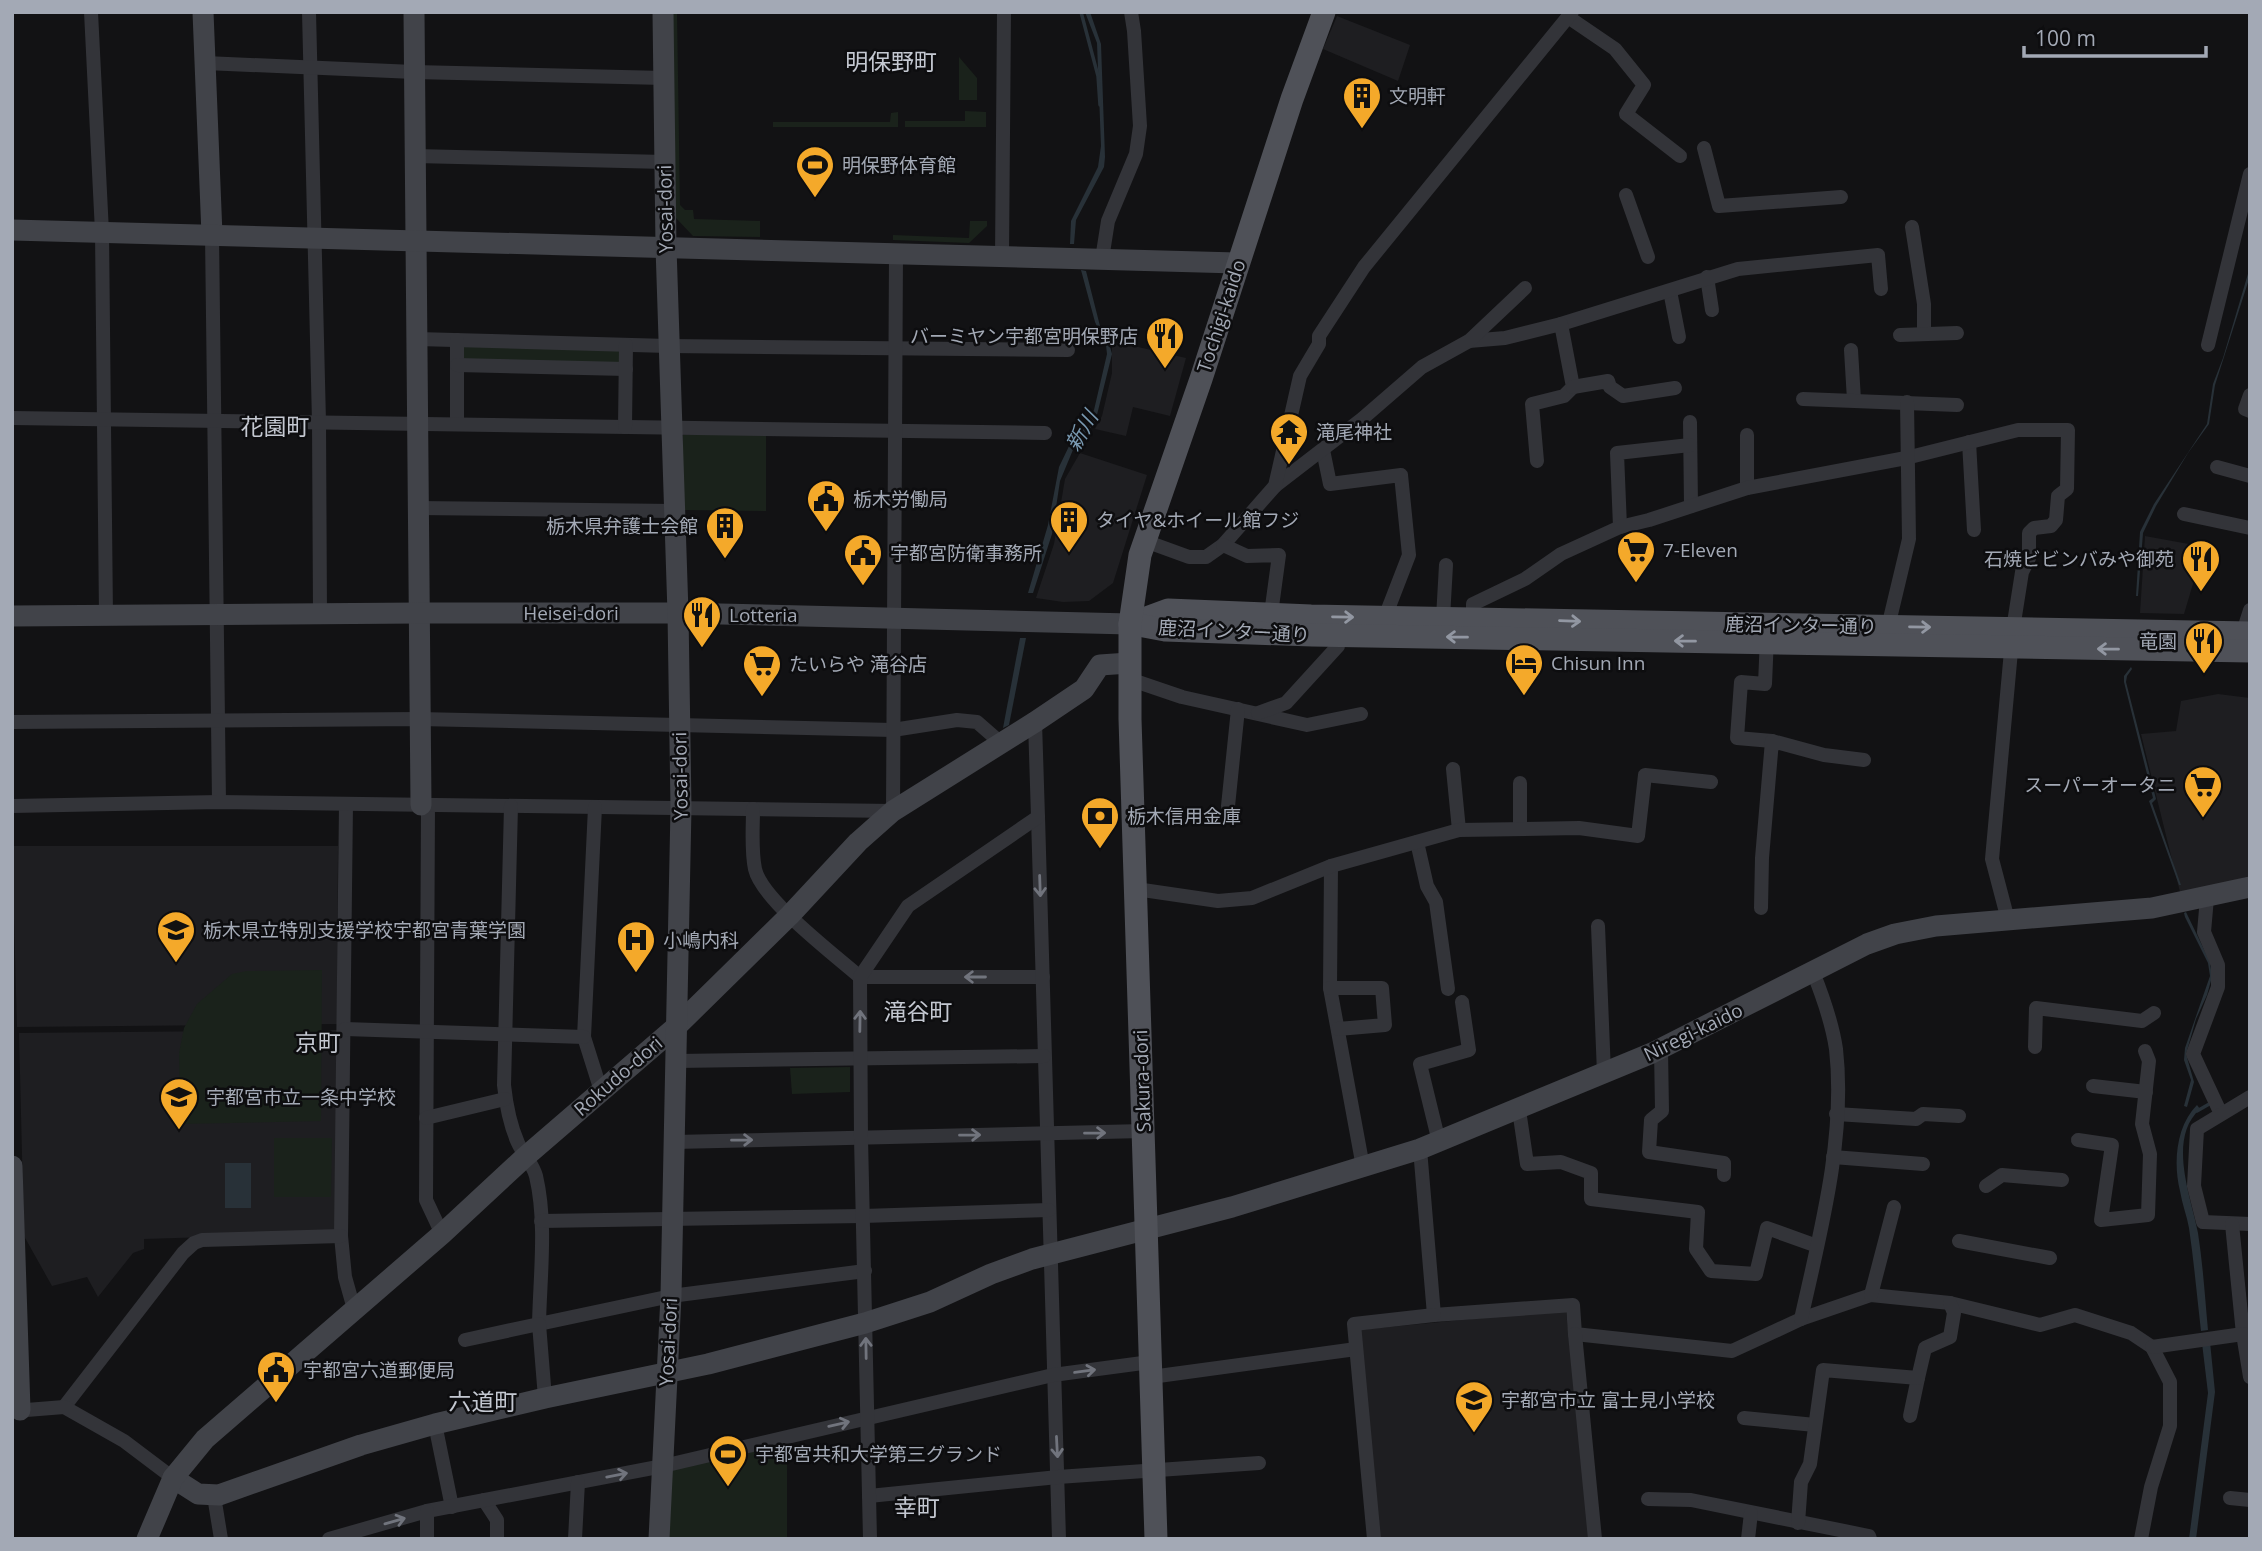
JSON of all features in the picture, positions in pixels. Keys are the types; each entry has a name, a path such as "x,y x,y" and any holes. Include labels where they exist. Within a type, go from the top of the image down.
{"main road":[{"name":"Tochigi-kaido","path":"1130,624 1136,573 1144,541 1201,379 1292,99 1325,12"},
{"name":"鹿沼インター通り","path":"1130,624 1168,610 1473,618 1768,634 1888,627 2012,638"},
{"name":"鹿沼インター通り","path":"1130,624 1166,630 1311,635 1768,634 2248,639"},
{"name":"Sakura-dori","path":"1130,624 1129,671 1156,1539"}],"street":[{"path":"92,12 102,232 106,616"},
{"path":"203,12 212,235 219,802"},
{"path":"309,12 316,238 320,614"},
{"path":"414,12 419,719 424,805 426,1200 442,1234"},
{"name":"Yosai-dori","path":"659,1539 671,1296 681,808 668,346 663,12"},
{"path":"1002,256 1003,12"},
{"path":"1102,259 1108,221 1136,155 1140,126 1135,31 1130,12"},
{"path":"1275,486 1297,383 1319,344 1319,336 1364,267 1570,15 1615,49 1644,85 1626,114 1680,156"},
{"path":"205,63 414,72 664,78"},
{"path":"1704,148 1719,206 1841,197"},
{"path":"415,156 665,162"},
{"path":"2208,345 2250,174"},
{"path":"1626,195 1648,257"},
{"path":"1912,227 1924,304 1924,334"},
{"path":"12,230 1237,263"},
{"path":"12,806 219,802 893,811 896,254"},
{"path":"1469,341 1505,338 1561,324 1738,269 1878,255 1881,289"},
{"path":"1707,277 1712,310"},
{"path":"1144,541 1196,558 1216,552 1275,486 1323,450 1422,366 1469,341 1525,288"},
{"path":"1670,290 1679,337"},
{"path":"1561,324 1573,387"},
{"path":"1900,335 1957,333"},
{"path":"417,339 668,346 1068,350"},
{"path":"457,340 457,423"},
{"path":"625,426 626,345"},
{"path":"1852,350 1854,400"},
{"path":"457,365 626,369"},
{"path":"1537,461 1532,404 1564,396 1573,387 1608,381 1610,387 1623,396 1675,388"},
{"path":"2250,395 2245,410 2250,411"},
{"path":"1803,400 1957,405"},
{"path":"1888,627 1909,539 1907,402"},
{"path":"12,418 1045,433"},
{"path":"1690,422 1691,506"},
{"path":"1473,618 1473,604 1525,579 1561,554 1620,527 1747,488 1906,458 2018,430 2068,429 2067,489 2058,496 2056,520 2051,526 2034,528 2029,533 2029,558 2022,572 2012,638 1992,859 2008,920"},
{"path":"1747,435 1747,488"},
{"path":"1969,442 1974,530"},
{"path":"1620,527 1617,453 1690,445"},
{"path":"1323,450 1330,484 1401,475 1409,555 1385,617"},
{"path":"2217,467 2250,476"},
{"path":"417,508 673,511"},
{"path":"2184,514 2250,528"},
{"path":"1223,545 1247,556 1279,555 1271,614"},
{"path":"1443,618 1447,565"},
{"path":"2248,639 2250,610"},
{"name":"Heisei-dori","path":"12,617 677,613 1130,624"},
{"path":"1768,634 1765,684 1741,682 1737,738 1772,741 1824,755 1864,760"},
{"path":"1257,714 1286,703 1338,646"},
{"name":"Rokudo-dori","path":"147,1539 173,1478 205,1439 677,1026 790,915 858,842 893,811 1084,689 1100,665 1129,671"},
{"path":"1129,671 1182,697 1307,725 1361,714"},
{"path":"1228,806 1238,709"},
{"path":"12,722 419,719 893,730 957,720 977,722 1006,740"},
{"path":"1035,722 1059,1539"},
{"path":"1761,908 1762,858 1772,741"},
{"path":"1453,769 1459,830"},
{"path":"1136,888 1218,901 1252,898 1331,866 1459,830 1579,828 1638,836 1645,775 1711,782"},
{"path":"1520,783 1520,829"},
{"path":"346,804 341,1236 345,1277 354,1309"},
{"path":"511,806 504,1035 505,1099 517,1141 537,1180 541,1221 539,1324 545,1398"},
{"path":"595,807 584,1037 601,1091"},
{"path":"753,809 755,870 760,883 790,915 860,977 1043,977"},
{"path":"870,1539 860,977 908,906 1038,817"},
{"path":"1417,842 1427,886 1436,902 1448,989"},
{"path":"1331,866 1330,988 1363,1167"},
{"name":"Niregi-kaido","path":"214,1496 361,1445 435,1424 760,1352 866,1323 930,1302 1016,1265 1146,1231 1430,1146 1661,1049 1867,944 1895,934 1936,926 2152,908 2250,887"},
{"path":"2207,898 2204,932 2218,965 2218,987 2193,1054 2221,1114"},
{"path":"1598,926 1604,1073"},
{"path":"1801,1319 1833,1157 1836,1114 1836,1050 1829,1014 1813,972"},
{"path":"1330,988 1382,988 1385,1025 1338,1030"},
{"path":"1434,1315 1430,1146 1420,1064 1469,1050 1462,1002"},
{"path":"2035,1047 2036,1008 2142,1021 2154,1013"},
{"path":"345,1029 584,1037"},
{"path":"1661,1049 1662,1111 1651,1120 1649,1152 1724,1163 1724,1175"},
{"path":"2078,1140 2112,1145 2101,1220 2148,1216 2150,1154 2142,1124 2150,1061 2145,1051"},
{"path":"677,1061 1044,1056"},
{"path":"2093,1086 2146,1092"},
{"path":"2250,1097 2197,1129 2194,1186 2203,1222 2250,1224"},
{"path":"426,1118 505,1099"},
{"path":"1519,1110 1527,1164 1561,1162 1591,1173 1591,1199 1698,1212 1696,1249 1711,1271 1756,1274 1767,1228 1817,1246"},
{"path":"1836,1114 1916,1119 1923,1114 1959,1116"},
{"path":"674,1142 1144,1131"},
{"path":"1833,1157 1923,1164"},
{"path":"12,1166 16,1410 64,1408 124,1441 192,1492 214,1496 221,1539"},
{"path":"1986,1186 2003,1175 2062,1180"},
{"path":"1871,1295 1894,1207"},
{"path":"541,1221 1049,1210"},
{"path":"2232,1223 2250,1377"},
{"path":"64,1408 183,1253 194,1243 202,1240 341,1236"},
{"path":"1959,1241 2050,1258"},
{"path":"465,1340 671,1296 865,1270"},
{"path":"1575,1334 1732,1351 1801,1319 1871,1295 1950,1303 2040,1325 2075,1315 2131,1334 2152,1347 2170,1382 2170,1426 2151,1487 2141,1539"},
{"path":"1910,1416 1925,1348 1950,1337 1954,1313 1950,1303"},
{"path":"1374,1539 1354,1324 1434,1315 1573,1306 1595,1539"},
{"path":"2152,1347 2243,1334"},
{"path":"329,1539 427,1511 663,1466 1053,1375 1150,1370 1356,1349"},
{"path":"1798,1523 1801,1482 1810,1464 1823,1370 1918,1378"},
{"path":"1744,1418 1815,1425"},
{"path":"435,1424 452,1507"},
{"path":"869,1496 1058,1477 1259,1463"},
{"path":"575,1539 578,1482"},
{"path":"2230,1498 2250,1500"},
{"path":"1648,1499 1692,1500 1869,1536 1870,1539"},
{"path":"484,1500 497,1520 497,1539"},
{"path":"427,1511 427,1539"},
{"path":"1748,1539 1751,1513"}],"shaded area":[{"path":"672,12 677,12 680,205 685,210 693,210 694,219 760,221 760,237 693,236 676,218"},
{"path":"1337,16 1410,45 1398,81 1323,49"},
{"path":"959,57 977,78 977,100 959,100"},
{"path":"965,111 986,112 986,127 905,127 905,121 965,121"},
{"path":"898,112 898,127 773,127 773,122 890,122 891,113"},
{"path":"970,221 987,221 987,226 969,243 893,240 893,235 969,238"},
{"path":"1112,341 1186,358 1170,416 1133,407 1126,436 1095,429 1102,416 1112,373"},
{"path":"461,345 622,349 622,365 462,362"},
{"path":"683,435 766,435 766,511 683,510"},
{"path":"1080,453 1147,475 1113,583 1089,601 1063,602 1036,598 1054,544 1065,479"},
{"path":"2145,536 2216,549 2209,580 2195,577 2184,614 2140,613"},
{"path":"2218,694 2250,698 2250,876 2181,896 2141,734 2176,731 2181,701"},
{"name":"栃木県立特別支援学校宇都宮青葉学園","path":"12,846 338,846 337,1024 17,1027"},
{"path":"322,970 321,1121 180,1124 179,1053 184,1028 197,1004 232,974 247,971"},
{"name":"宇都宮市立一条中学校","path":"338,1030 335,1229 331,1233 144,1239 144,1249 133,1253 98,1297 87,1277 52,1286 24,1236 19,1033"},
{"path":"850,1067 850,1092 792,1094 790,1068"},
{"path":"274,1138 332,1138 331,1197 274,1197"},
{"name":"宇都宮市立 富士見小学校","path":"1566,1310 1590,1539 1379,1539 1358,1330"},
{"name":"宇都宮共和大学第三グランド","path":"787,1442 787,1539 668,1539 671,1470"}],"water":[{"path":"1085,12 1090,12 1101,44 1105,157 1104,167 1076,220 1074,244 1070,244 1071,221 1098,167 1101,146 1097,43"},
{"path":"2250,267 2250,276 2215,385 2209,424 2188,453 2143,533 2136,596 2140,532 2154,504 2207,424 2213,384"},
{"path":"1081,270 1086,271 1100,326 1112,354 1095,423 1075,445 1060,481 1052,534 1033,593 1028,593 1048,525 1059,467 1072,440 1094,410 1107,354"},
{"path":"1020,638 1026,638 1009,725 1003,728"},
{"path":"2131,667 2126,682 2156,799 2152,803 2181,885 2149,801 2153,798 2124,682 2124,676"},
{"path":"2186,912 2210,962 2212,977 2186,1054 2194,1082 2187,1107 2184,1106 2191,1080 2184,1060 2185,1048 2210,976 2208,963 2185,917"},
{"path":"2197,1105 2200,1109 2190,1121 2183,1152 2203,1269 2208,1330 2201,1331 2189,1228 2177,1169 2178,1145 2184,1123"},
{"path":"225,1163 251,1163 251,1208 225,1208"},
{"path":"2210,1342 2215,1392 2196,1539 2189,1539 2208,1393 2202,1343"}],"waterway":[{"name":"新川","path":"1081,12 1098,76 1100,105"},
{"path":"2197,1111 2211,1103"}],"place":[{"name":"文明軒","path":"1362,130"},
{"name":"明保野体育館","path":"815,199"},
{"name":"バーミヤン宇都宮明保野店","path":"1165,370"},
{"name":"滝尾神社","path":"1289,466"},
{"name":"栃木労働局","path":"826,533"},
{"name":"タイヤ&ホイール館フジ","path":"1069,554"},
{"name":"栃木県弁護士会館","path":"725,560"},
{"name":"7-Eleven","path":"1636,584"},
{"name":"宇都宮防衛事務所","path":"863,587"},
{"name":"石焼ビビンバみや御苑","path":"2201,593"},
{"name":"Lotteria","path":"702,649"},
{"name":"竜園","path":"2204,675"},
{"name":"Chisun Inn","path":"1524,697"},
{"name":"たいらや 滝谷店","path":"762,698"},
{"name":"スーパーオータニ","path":"2203,819"},
{"name":"栃木信用金庫","path":"1100,850"},
{"name":"栃木県立特別支援学校宇都宮青葉学園","path":"176,964"},
{"name":"小嶋内科","path":"636,974"},
{"name":"宇都宮市立一条中学校","path":"179,1131"},
{"name":"宇都宮六道郵便局","path":"276,1404"},
{"name":"宇都宮市立 富士見小学校","path":"1474,1434"},
{"name":"宇都宮共和大学第三グランド","path":"728,1488"}],"district":[{"name":"明保野町","path":"891,62"},
{"name":"花園町","path":"275,427"},
{"name":"滝谷町","path":"918,1012"},
{"name":"京町","path":"318,1043"},
{"name":"六道町","path":"483,1402"},
{"name":"幸町","path":"917,1508"}]}
